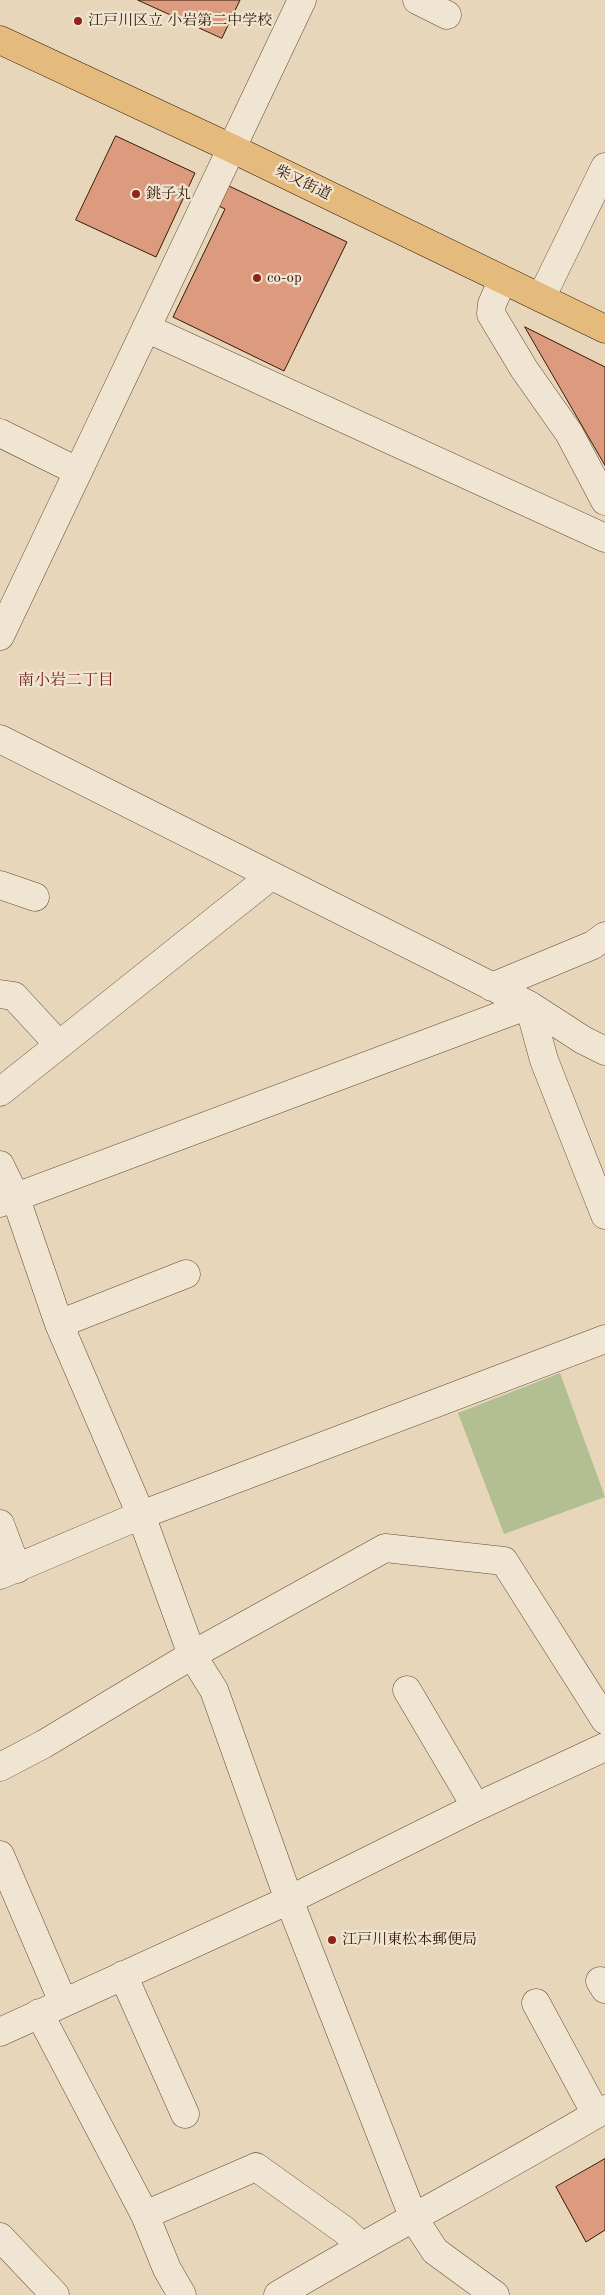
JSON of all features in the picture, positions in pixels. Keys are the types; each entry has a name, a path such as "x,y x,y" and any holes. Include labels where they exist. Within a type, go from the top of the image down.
{"main road":[{"name":"柴又街道","path":"0,40 231,148 502,281 605,329"}],"street":[{"path":"0,636 302,0"},
{"path":"417,0 447,15"},
{"path":"540,298 605,167"},
{"path":"502,281 492,304 491,314 524,369 568,433 605,502"},
{"path":"146,328 605,538"},
{"path":"0,433 78,471"},
{"path":"0,739 529,1004 583,1040 605,1051"},
{"path":"0,1092 272,876"},
{"path":"0,885 35,897"},
{"path":"492,987 593,945 605,936"},
{"path":"0,994 14,996 60,1046"},
{"path":"8,1199 529,1004"},
{"path":"529,1004 544,1060 605,1215"},
{"path":"0,1165 8,1199 141,1515 192,1655 214,1690 289,1900 414,2219 435,2251 495,2295"},
{"path":"59,1324 186,1274"},
{"path":"0,1524 9,1572 141,1515 605,1339"},
{"path":"0,1767 44,1744 192,1655 385,1548 504,1561 605,1720"},
{"path":"407,1690 476,1807"},
{"path":"0,2032 51,2007 289,1900 476,1807 605,1747"},
{"path":"0,1855 51,2007 145,2215 167,2269 182,2295"},
{"path":"123,1975 185,2114"},
{"path":"278,2295 361,2246 414,2219 600,2112 536,2003"},
{"path":"145,2215 256,2167 344,2230 361,2246"},
{"path":"0,2238 55,2295"}],"green space":[{"path":"560,1373 605,1497 504,1534 458,1413"}],"building":[{"path":"138,0 240,0 222,38"},
{"path":"116,136 195,173 156,257 76,220"},
{"path":"229,186 347,242 284,371 173,317 225,209 219,206"},
{"path":"525,327 605,367 605,465"},
{"path":"605,2159 605,2230 586,2242 556,2187"}],"place":[{"name":"江戸川区立 小岩第二中学校","path":"78,21"},
{"name":"銚子丸","path":"136,194"},
{"name":"co-op","path":"257,278"},
{"name":"江戸川東松本郵便局","path":"332,1940"}],"district":[{"name":"南小岩二丁目","path":"66,681"}]}
